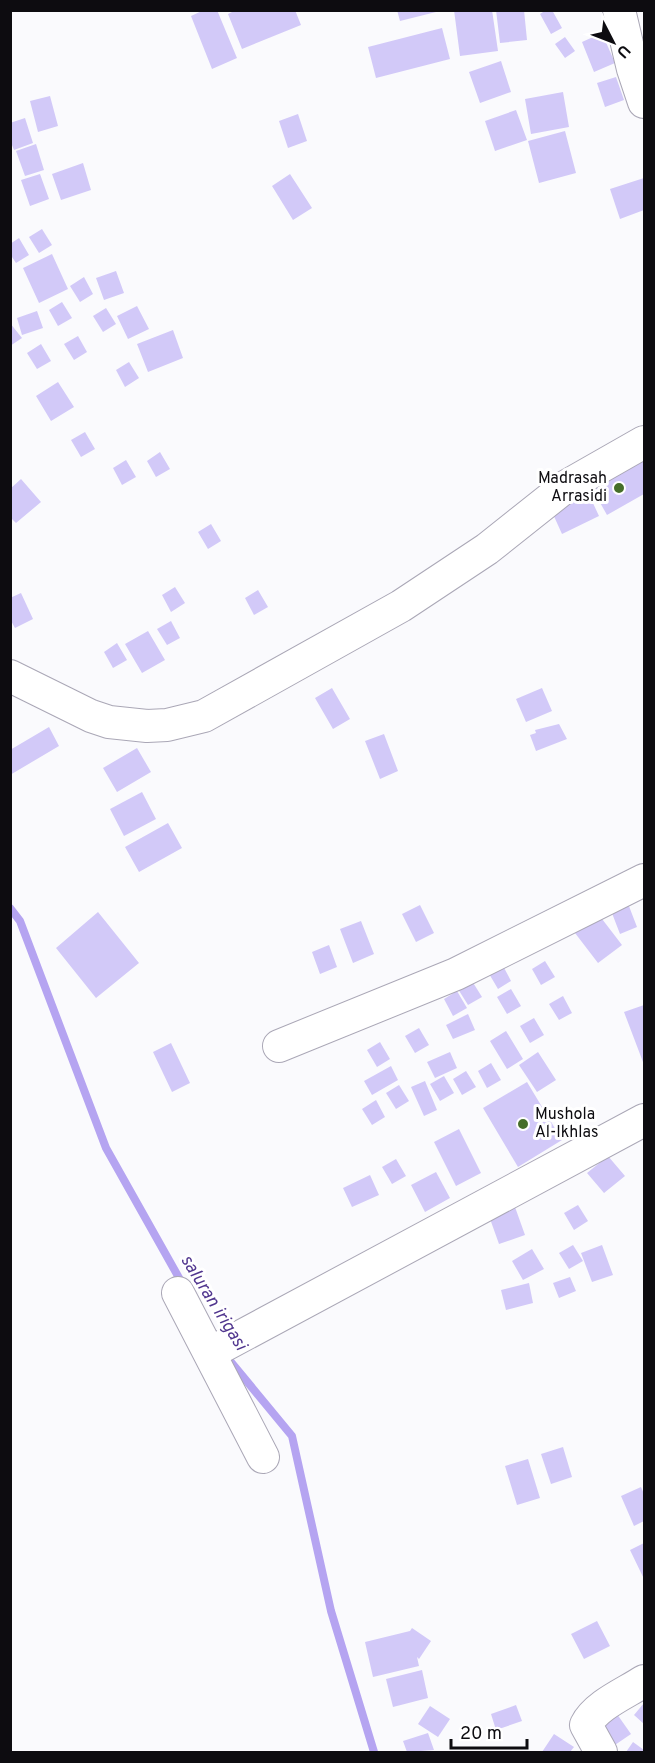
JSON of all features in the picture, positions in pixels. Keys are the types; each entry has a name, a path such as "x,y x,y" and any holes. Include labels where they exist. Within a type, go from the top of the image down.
{"street":[{"path":"619,10 633,69 645,102"},
{"path":"10,676 91,716 109,722 128,725 167,725 204,716 401,606 487,549 565,487 645,442"},
{"path":"279,1046 456,974 645,880"},
{"path":"218,1349 645,1120"},
{"path":"178,1293 218,1349 263,1456"},
{"path":"601,1752 586,1725 596,1712 645,1681"}],"building":[{"path":"204,10 217,10 237,58 212,69 191,16"},
{"path":"236,10 295,10 301,25 242,49 228,14"},
{"path":"397,10 436,10 436,12 400,21"},
{"path":"454,10 492,10 498,51 460,56"},
{"path":"496,10 524,10 527,40 500,43"},
{"path":"546,10 552,10 562,28 551,34 540,14"},
{"path":"442,28 450,59 376,78 368,47"},
{"path":"602,33 615,63 594,72 582,42"},
{"path":"565,37 575,51 565,58 555,44"},
{"path":"501,61 511,92 480,103 469,72"},
{"path":"616,77 624,100 605,107 597,83"},
{"path":"563,92 569,127 531,134 525,99"},
{"path":"50,96 58,126 38,132 30,101"},
{"path":"516,110 527,140 495,151 485,121"},
{"path":"298,114 307,141 288,148 279,121"},
{"path":"25,118 33,143 14,150 10,140 10,123"},
{"path":"565,131 576,173 539,183 528,141"},
{"path":"36,144 44,170 25,176 16,151"},
{"path":"83,163 91,190 61,200 52,174"},
{"path":"40,174 49,199 30,206 21,180"},
{"path":"290,174 312,208 293,220 272,186"},
{"path":"644,178 644,210 620,219 610,189"},
{"path":"42,229 52,245 39,253 29,237"},
{"path":"19,238 29,255 16,263 10,254 10,244"},
{"path":"52,254 68,289 39,303 23,268"},
{"path":"116,271 124,293 104,300 96,278"},
{"path":"84,277 93,294 80,302 70,286"},
{"path":"62,302 72,318 58,326 49,310"},
{"path":"137,306 149,329 128,339 117,316"},
{"path":"106,308 116,324 103,332 93,316"},
{"path":"37,311 43,328 22,335 17,318"},
{"path":"10,323 22,338 10,346"},
{"path":"173,330 183,358 148,372 137,344"},
{"path":"78,336 87,352 74,360 64,344"},
{"path":"41,344 51,361 37,369 27,353"},
{"path":"129,362 139,378 125,387 116,370"},
{"path":"58,382 74,407 51,421 36,396"},
{"path":"85,432 95,449 81,457 71,440"},
{"path":"160,452 170,469 156,477 147,461"},
{"name":"Madrasah Arrasidi","path":"644,452 644,494 607,515 589,483"},
{"path":"126,460 136,477 122,485 113,468"},
{"path":"21,479 41,502 16,523 10,517 10,489"},
{"name":"Madrasah Arrasidi","path":"585,486 599,516 562,534 548,503"},
{"path":"211,524 221,541 208,549 198,532"},
{"path":"175,587 185,603 171,612 162,595"},
{"path":"258,590 268,607 254,615 245,598"},
{"path":"21,593 33,619 15,628 10,619 10,598"},
{"path":"171,621 180,638 167,645 157,629"},
{"path":"148,631 165,660 142,673 125,644"},
{"path":"117,643 127,660 113,668 104,652"},
{"path":"332,688 350,719 333,729 315,698"},
{"path":"542,688 552,711 526,722 516,699"},
{"path":"559,724 567,739 536,751 530,735 536,733 535,730"},
{"path":"49,727 59,746 10,775 10,750"},
{"path":"384,734 398,771 380,779 365,741"},
{"path":"137,748 151,772 117,792 103,768"},
{"path":"142,792 156,819 124,836 110,809"},
{"path":"168,823 182,848 139,872 125,847"},
{"path":"627,901 637,927 620,934 610,908"},
{"path":"420,905 434,933 416,942 402,914"},
{"path":"98,912 139,963 96,998 56,948"},
{"path":"599,915 622,945 598,963 575,933"},
{"path":"361,921 374,954 353,963 340,929"},
{"path":"329,945 337,967 320,974 312,952"},
{"path":"545,961 555,977 541,985 532,969"},
{"path":"502,964 511,981 498,989 488,972"},
{"path":"472,981 482,997 468,1005 458,989"},
{"path":"511,989 521,1006 507,1014 497,997"},
{"path":"457,991 467,1008 453,1016 444,999"},
{"path":"563,996 572,1013 559,1020 549,1004"},
{"path":"644,1005 644,1061 643,1062 624,1012"},
{"path":"468,1014 475,1030 453,1039 446,1025"},
{"path":"534,1018 544,1035 530,1043 520,1026"},
{"path":"419,1028 429,1045 415,1053 405,1036"},
{"path":"506,1031 523,1059 507,1069 490,1041"},
{"path":"380,1042 390,1059 377,1067 367,1050"},
{"path":"171,1043 190,1083 172,1092 153,1052"},
{"path":"450,1052 457,1068 435,1078 427,1062"},
{"path":"538,1052 556,1080 537,1092 519,1065"},
{"path":"491,1063 501,1080 487,1088 478,1071"},
{"path":"391,1066 398,1080 372,1095 364,1081"},
{"path":"466,1071 476,1087 462,1095 453,1079"},
{"path":"444,1076 454,1093 440,1101 430,1084"},
{"path":"425,1081 437,1110 424,1116 411,1087"},
{"name":"Mushola Al-Ikhlas","path":"527,1082 562,1140 518,1167 483,1108"},
{"path":"399,1085 409,1101 396,1109 386,1093"},
{"path":"376,1100 385,1117 372,1125 362,1109"},
{"path":"459,1129 481,1173 456,1186 434,1142"},
{"path":"608,1156 625,1176 604,1193 587,1173"},
{"path":"396,1159 406,1176 392,1184 382,1167"},
{"path":"436,1172 450,1198 425,1212 411,1185"},
{"path":"370,1175 379,1195 352,1207 343,1188"},
{"path":"578,1205 588,1221 574,1230 564,1213"},
{"path":"515,1207 525,1235 499,1244 489,1216"},
{"path":"573,1245 583,1261 569,1269 559,1253"},
{"path":"602,1245 613,1275 592,1282 581,1253"},
{"path":"532,1249 544,1269 523,1280 512,1261"},
{"path":"570,1277 576,1291 559,1298 553,1283"},
{"path":"529,1283 533,1303 506,1310 501,1290"},
{"path":"563,1447 572,1477 551,1484 541,1454"},
{"path":"528,1459 540,1498 517,1505 505,1466"},
{"path":"641,1487 644,1494 644,1521 634,1526 621,1496"},
{"path":"644,1543 644,1579 630,1550"},
{"path":"597,1621 610,1646 584,1659 571,1634"},
{"path":"412,1628 431,1641 419,1659 417,1657 419,1666 373,1677 365,1642 410,1631"},
{"path":"422,1670 428,1698 393,1707 386,1679"},
{"path":"644,1703 644,1724 634,1715"},
{"path":"516,1705 522,1721 496,1730 491,1714"},
{"path":"430,1706 450,1719 438,1737 418,1724"},
{"path":"612,1707 631,1734 612,1747 594,1720"},
{"path":"428,1733 434,1750 407,1752 403,1741"},
{"path":"554,1734 574,1747 570,1752 542,1752"},
{"path":"633,1742 644,1750 644,1752 626,1752"}],"waterway":[{"name":"saluran irigasi","path":"10,908 20,921 106,1148 183,1285"},
{"name":"saluran irigasi","path":"226,1356 292,1436 331,1611 374,1752"}],"place":[{"name":"Madrasah Arrasidi","path":"619,488"},
{"name":"Mushola Al-Ikhlas","path":"523,1124"}]}
